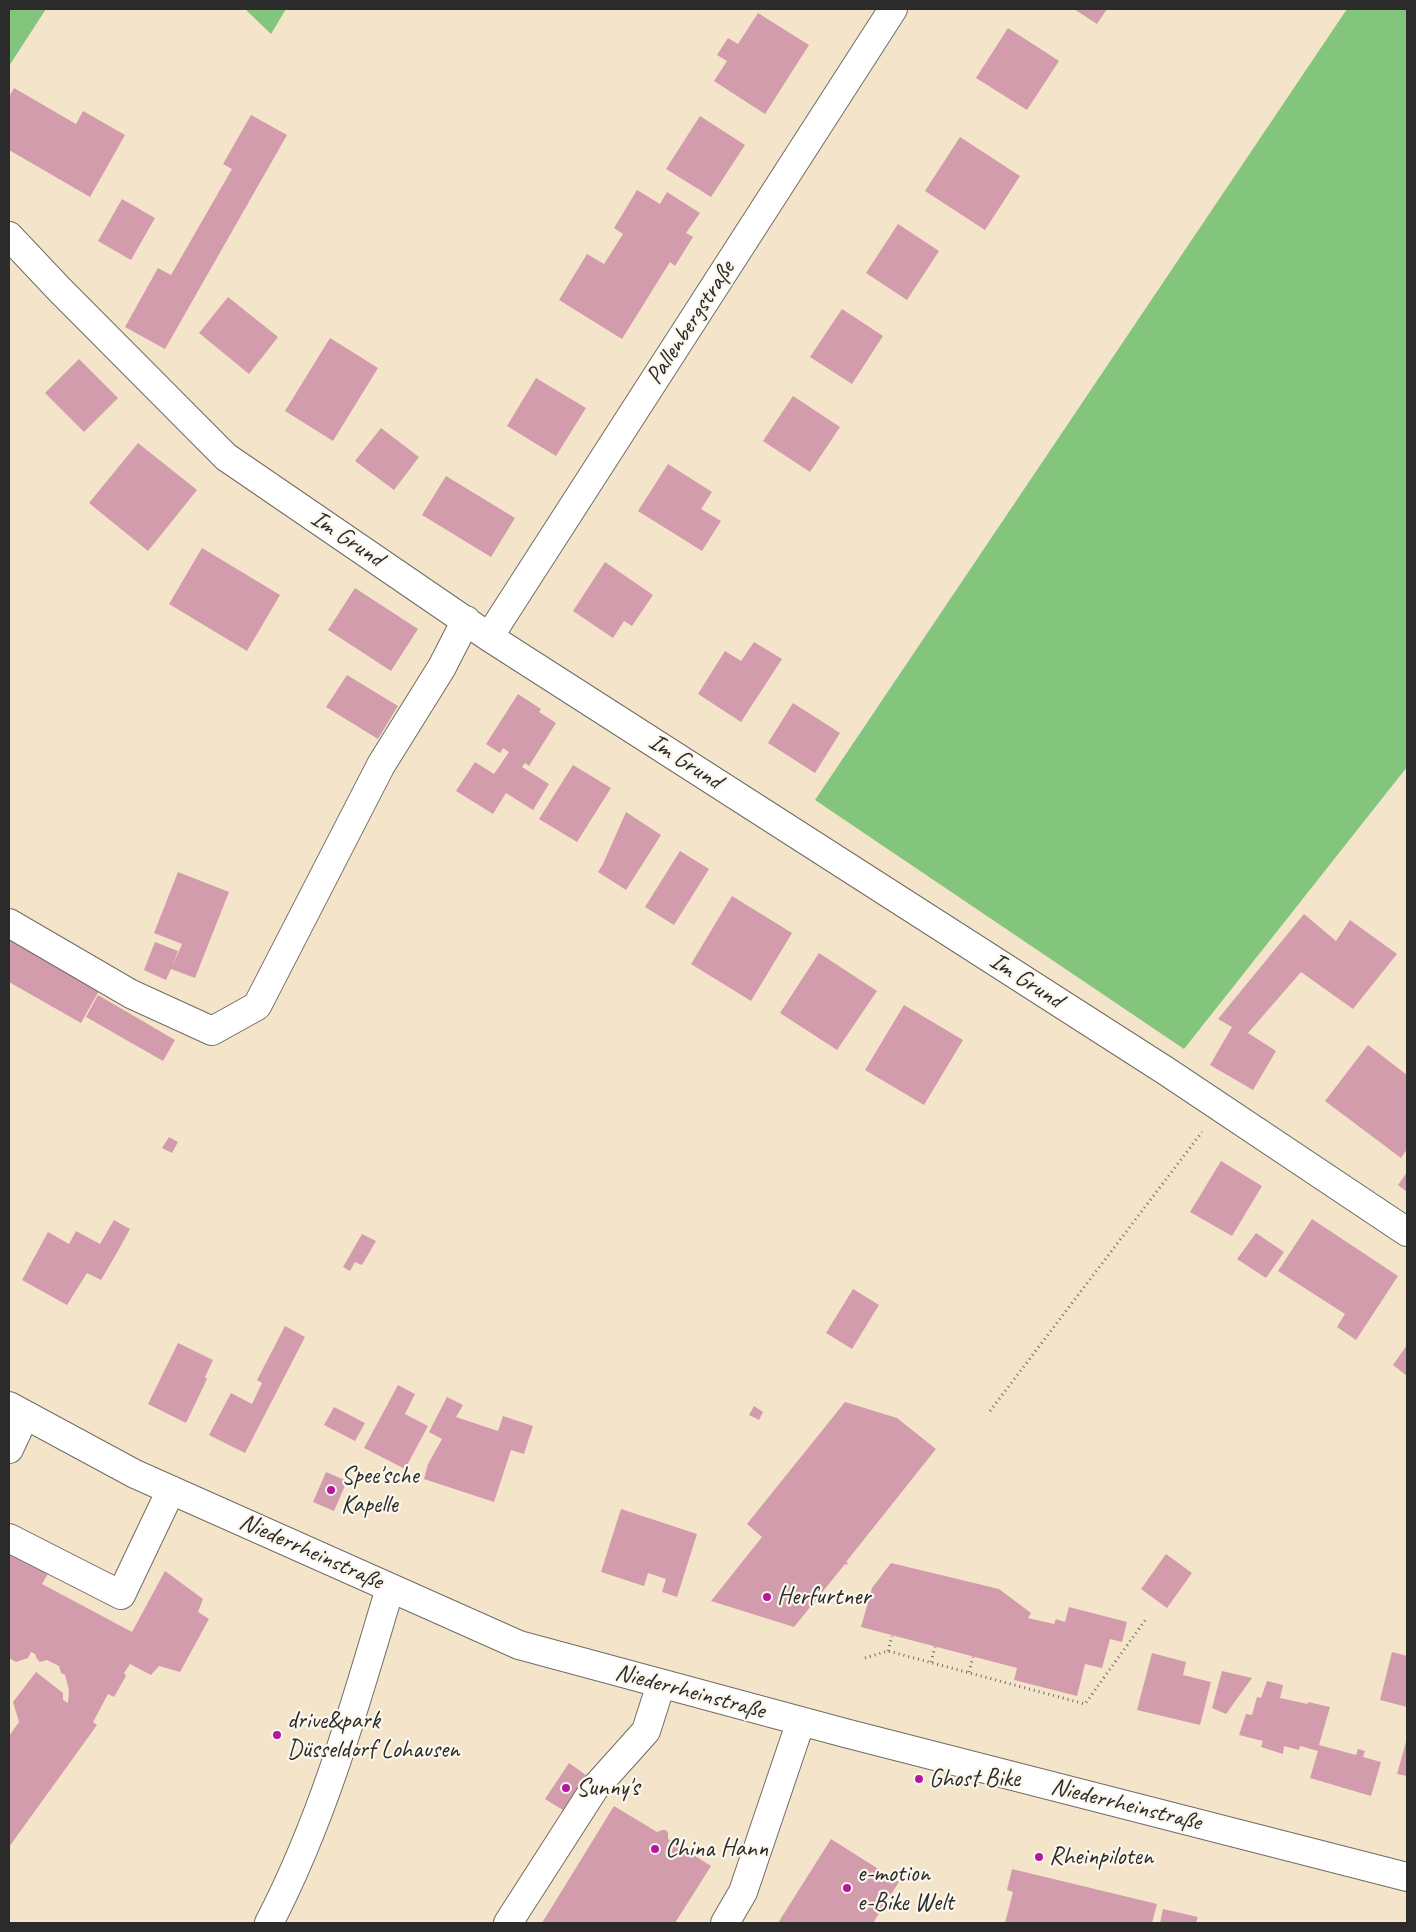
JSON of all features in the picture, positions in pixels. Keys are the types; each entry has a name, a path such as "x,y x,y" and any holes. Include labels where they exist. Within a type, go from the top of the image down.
{"street":[{"name":"Pallenbergstraße","path":"489,637 893,9"},
{"name":"Im Grund","path":"9,236 59,289 226,456 489,637 1220,1108 1407,1232"},
{"path":"9,923 131,994 212,1031 257,1006 381,765 442,667 466,620"},
{"path":"9,1449 17,1410"},
{"name":"Niederrheinstraße","path":"17,1410 135,1474 519,1645 801,1721 1407,1877"},
{"path":"9,1538 121,1595 171,1490"},
{"path":"269,1923 307,1842 321,1806 356,1701 390,1588"},
{"path":"508,1923 594,1789 646,1731 661,1684"},
{"path":"725,1923 744,1892 801,1721"}],"path":[{"path":"990,1411 1220,1108"},
{"path":"866,1658 888,1651 1085,1704 1146,1620"},
{"path":"888,1651 892,1636"},
{"path":"932,1662 935,1647"},
{"path":"969,1672 973,1657"}],"green space":[{"path":"9,9 46,9 9,66"},
{"path":"245,9 286,9 271,34"},
{"path":"1347,9 1407,9 1407,767 1184,1049 815,800"}],"building":[{"path":"1074,9 1107,9 1097,24"},
{"path":"758,13 809,45 765,114 714,81 727,61 717,55 728,38 738,44"},
{"path":"1008,28 1059,61 1027,110 976,78"},
{"path":"14,88 76,124 83,111 125,135 90,197 9,150 9,97"},
{"path":"251,115 287,135 165,349 125,327 158,268 171,275 232,169 223,164"},
{"path":"700,116 745,145 711,197 666,169"},
{"path":"960,137 1020,176 985,230 925,191"},
{"path":"637,190 660,204 667,192 700,213 686,233 693,237 675,266 670,262 622,339 559,300 587,254 604,264 623,234 614,228"},
{"path":"122,199 155,218 131,260 98,241"},
{"path":"898,224 939,251 907,300 866,273"},
{"path":"228,297 278,337 249,374 199,333"},
{"path":"842,309 883,336 852,384 810,357"},
{"path":"330,338 378,368 333,441 285,411"},
{"path":"79,359 118,398 84,432 45,393"},
{"path":"536,378 586,408 556,456 507,426"},
{"path":"793,396 840,427 810,472 763,441"},
{"path":"381,428 419,457 394,490 355,461"},
{"path":"138,443 197,490 148,551 89,503"},
{"path":"668,464 712,492 701,509 721,521 702,551 638,511"},
{"path":"446,476 515,518 491,557 422,515"},
{"path":"202,548 280,595 247,651 169,604"},
{"path":"605,562 653,595 632,626 624,621 613,638 573,611"},
{"path":"355,588 418,629 391,671 328,630"},
{"path":"754,642 782,659 741,722 698,694 725,651 741,661"},
{"path":"347,675 398,706 378,739 326,707"},
{"path":"518,694 541,709 539,712 556,723 529,766 525,763 522,767 549,784 533,810 506,793 493,814 456,791 475,762 494,774 509,752 503,748 500,753 486,744"},
{"path":"793,703 840,733 815,773 768,743"},
{"path":"573,765 611,788 577,842 539,819"},
{"path":"626,812 661,835 626,890 598,872"},
{"path":"680,851 709,869 674,925 645,907"},
{"path":"178,872 229,892 195,978 171,969 166,980 144,970 155,942 178,951 172,967 182,944 154,933"},
{"path":"732,896 792,933 751,1001 691,964"},
{"path":"1304,914 1336,941 1350,920 1397,954 1353,1009 1301,972 1248,1033 1276,1051 1253,1090 1210,1065 1232,1027 1218,1019"},
{"path":"9,938 100,989 81,1023 9,982"},
{"path":"819,953 877,991 837,1050 780,1013"},
{"path":"98,995 175,1040 163,1061 86,1017"},
{"path":"904,1005 963,1040 924,1105 865,1070"},
{"path":"1368,1045 1407,1075 1407,1149 1401,1158 1325,1101"},
{"path":"169,1137 178,1142 172,1153 162,1148"},
{"path":"1221,1161 1262,1186 1232,1236 1190,1212"},
{"path":"1407,1172 1407,1192 1398,1185"},
{"path":"1312,1219 1398,1276 1356,1340 1337,1327 1345,1314 1278,1271"},
{"path":"114,1220 130,1229 118,1251 101,1280 87,1273 67,1305 22,1280 48,1232 69,1244 76,1231 100,1244"},
{"path":"1256,1233 1284,1252 1266,1278 1237,1259"},
{"path":"362,1234 376,1241 362,1265 355,1262 350,1271 343,1267"},
{"path":"853,1289 879,1305 852,1349 826,1333"},
{"path":"285,1326 305,1337 245,1453 209,1435 231,1393 252,1404 262,1383 257,1380"},
{"path":"178,1343 213,1360 205,1377 207,1379 186,1423 148,1404"},
{"path":"1407,1345 1407,1376 1393,1365"},
{"path":"398,1385 415,1394 405,1414 428,1426 405,1469 364,1448"},
{"path":"447,1397 463,1405 456,1417 498,1431 503,1416 533,1426 524,1454 511,1450 494,1502 424,1479 428,1464 442,1439 429,1432"},
{"path":"845,1402 897,1418 936,1449 846,1562 848,1563 847,1565 845,1564 794,1627 711,1601 762,1537 747,1524"},
{"path":"754,1406 763,1412 759,1420 749,1415"},
{"path":"334,1407 365,1423 355,1441 324,1425"},
{"name":"Spee'sche Kapelle","path":"326,1472 347,1481 334,1511 313,1502"},
{"path":"621,1509 697,1534 677,1597 662,1592 666,1579 648,1573 644,1586 601,1572"},
{"path":"9,1548 50,1570 42,1584 132,1632 165,1571 203,1599 198,1612 209,1619 180,1672 159,1666 151,1675 130,1664 124,1673 126,1676 114,1697 108,1694 93,1722 97,1725 9,1847 9,1736 19,1722 13,1702 36,1672 63,1693 63,1700 68,1703 69,1690 65,1675 61,1673 59,1666 47,1660 40,1662 35,1654 31,1652 28,1658 16,1662 9,1658"},
{"path":"1166,1554 1192,1573 1167,1608 1141,1589"},
{"path":"891,1563 999,1589 1031,1613 1028,1618 1054,1624 1056,1619 1065,1622 1069,1607 1127,1622 1122,1642 1110,1639 1102,1668 1085,1664 1077,1696 1014,1680 1017,1668 861,1627 872,1588"},
{"path":"1392,1652 1407,1656 1407,1707 1380,1700"},
{"path":"1152,1653 1186,1662 1183,1675 1211,1682 1200,1725 1137,1710"},
{"path":"1222,1671 1252,1678 1226,1714 1212,1708"},
{"path":"1267,1681 1283,1685 1280,1698 1330,1707 1319,1745 1356,1755 1358,1749 1365,1751 1363,1757 1381,1762 1371,1796 1310,1778 1318,1751 1300,1746 1299,1750 1284,1746 1283,1754 1261,1747 1263,1741 1239,1735 1246,1714 1252,1715 1257,1697 1261,1698"},
{"path":"1407,1738 1407,1776 1397,1774"},
{"path":"569,1763 586,1775 563,1810 545,1799"},
{"path":"614,1806 657,1832 666,1830 668,1839 711,1866 675,1923 542,1923"},
{"path":"831,1839 899,1882 873,1923 778,1923"},
{"path":"1012,1869 1157,1904 1152,1923 1005,1923 1013,1892 1007,1890"},
{"path":"1163,1909 1198,1917 1196,1923 1160,1923"}],"place":[{"name":"Spee'sche Kapelle","path":"331,1490"},
{"name":"Herfurtner","path":"767,1597"},
{"name":"drive&park Düsseldorf Lohausen","path":"277,1735"},
{"name":"Ghost Bike","path":"919,1779"},
{"name":"Sunny's","path":"566,1788"},
{"name":"China Hann","path":"655,1849"},
{"name":"Rheinpiloten","path":"1039,1857"},
{"name":"e-motion e-Bike Welt","path":"847,1888"}]}
